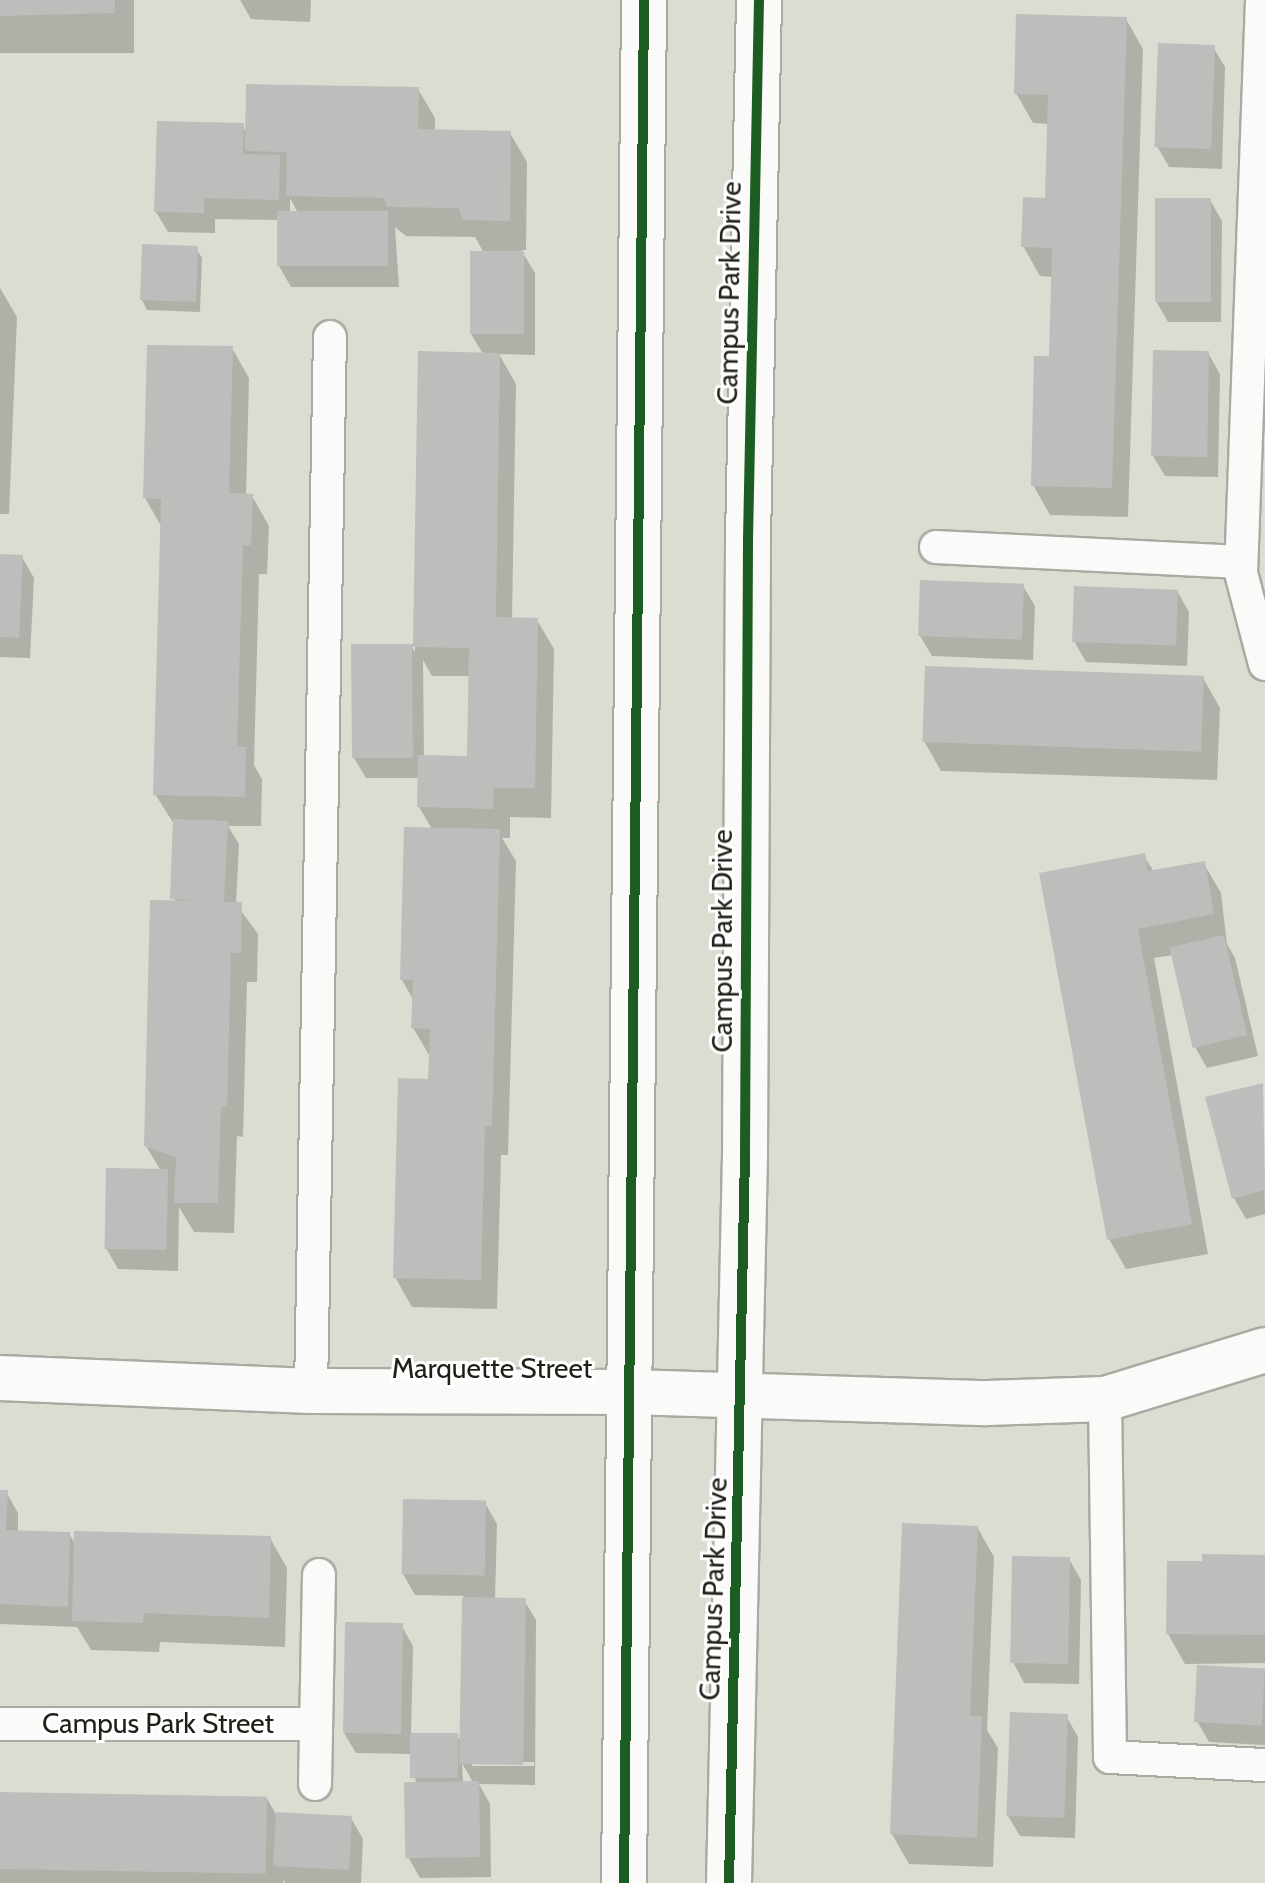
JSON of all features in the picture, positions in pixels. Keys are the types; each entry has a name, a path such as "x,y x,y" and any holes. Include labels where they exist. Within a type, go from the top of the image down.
{"street":[{"path":"624,1883 644,0"},
{"name":"Campus Park Drive","path":"729,1883 741,1395 748,523 759,0"},
{"name":"Marquette Street","path":"0,1378 311,1391 631,1392 987,1403 1105,1399 1265,1350"}],"lane":[{"path":"1262,0 1241,562 1265,664"},
{"path":"311,1391 330,337"},
{"path":"936,547 1241,562"},
{"path":"1105,1399 1110,1757 1265,1765"},
{"name":"Campus Park Street","path":"315,1784 319,1575"},
{"name":"Campus Park Street","path":"0,1724 316,1724"}],"building":[{"path":"0,0 115,0 115,13 0,16"},
{"path":"1016,14 1127,17 1112,488 1031,486 1034,356 1049,356 1052,248 1021,247 1023,197 1045,198 1048,95 1014,94"},
{"path":"1158,43 1215,45 1211,149 1154,147"},
{"path":"246,84 419,87 418,129 511,131 510,221 463,220 459,208 387,207 384,198 286,196 287,152 245,151"},
{"path":"157,121 244,123 243,154 280,155 279,200 204,198 204,213 154,212"},
{"path":"1155,198 1211,198 1211,302 1155,302"},
{"path":"277,211 388,211 388,266 277,266"},
{"path":"142,244 198,246 196,302 140,300"},
{"path":"470,251 524,251 524,334 470,334"},
{"path":"147,345 233,346 229,493 253,494 251,545 243,545 237,747 246,747 245,797 153,795 161,499 143,498"},
{"path":"1153,350 1209,351 1207,457 1151,456"},
{"path":"418,351 500,353 496,617 538,618 535,788 494,788 493,809 417,807 418,755 467,756 469,648 412,647 413,758 352,758 351,644 413,644"},
{"path":"0,554 23,555 19,638 0,637"},
{"path":"920,580 1024,584 1022,640 918,636"},
{"path":"1074,586 1178,590 1176,646 1072,642"},
{"path":"925,666 1204,676 1201,752 922,742"},
{"path":"173,819 228,821 224,902 242,902 241,953 231,953 227,1107 221,1107 218,1203 174,1203 176,1157 144,1146 150,900 203,901 170,899"},
{"path":"404,827 500,829 492,1126 485,1126 481,1280 393,1278 398,1078 428,1079 430,1029 411,1028 413,980 400,980"},
{"path":"1145,853 1148,871 1205,861 1214,914 1138,929 1192,1224 1107,1240 1039,873"},
{"path":"1224,935 1247,1035 1193,1048 1169,948"},
{"path":"1263,1083 1265,1190 1232,1199 1205,1097"},
{"path":"106,1168 168,1169 167,1250 105,1249"},
{"path":"0,1490 8,1490 6,1530 70,1532 68,1607 0,1604"},
{"path":"403,1499 486,1500 485,1575 402,1574"},
{"path":"902,1523 978,1526 970,1716 982,1716 977,1838 890,1834"},
{"path":"74,1531 271,1536 269,1618 144,1613 143,1623 72,1621"},
{"path":"1202,1554 1265,1555 1265,1635 1166,1634 1167,1561 1202,1561"},
{"path":"1012,1556 1070,1557 1068,1664 1010,1663"},
{"path":"462,1597 526,1598 523,1765 459,1764"},
{"path":"345,1622 403,1623 401,1734 343,1733"},
{"path":"1197,1665 1265,1669 1262,1725 1194,1722"},
{"path":"1010,1712 1068,1714 1064,1818 1006,1816"},
{"path":"410,1733 458,1733 458,1778 410,1778"},
{"path":"479,1781 480,1857 405,1858 404,1782"},
{"path":"0,1792 267,1797 266,1874 0,1869"},
{"path":"276,1812 352,1816 349,1870 273,1866"}],"cycle path":[{"path":"624,1883 644,0"},
{"path":"729,1883 745,1154 748,539 759,0"}]}
